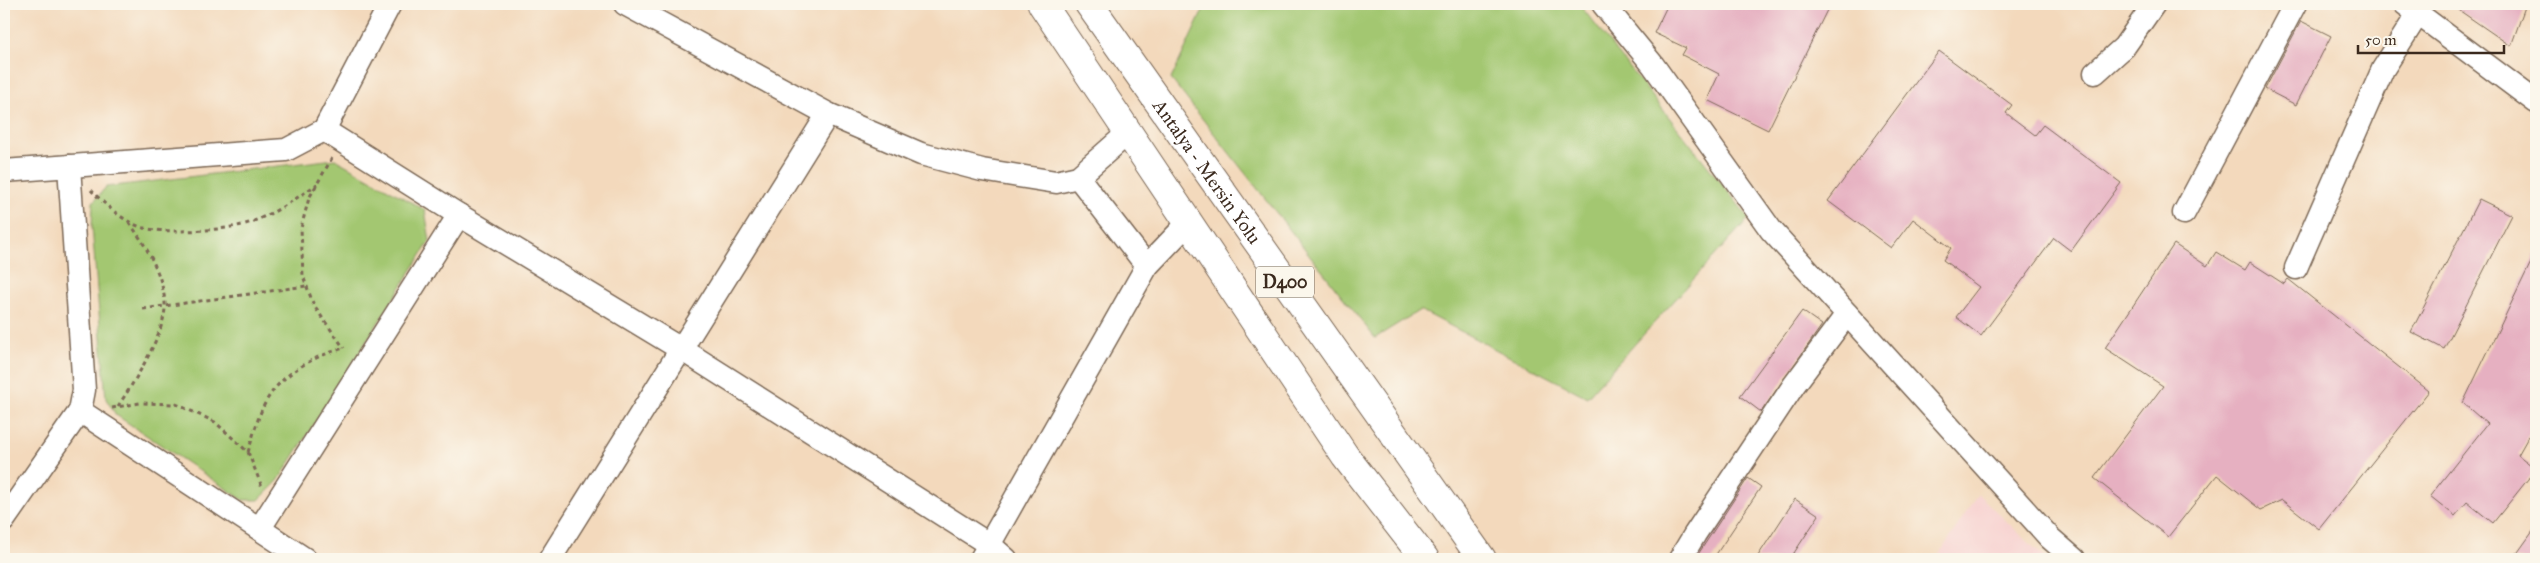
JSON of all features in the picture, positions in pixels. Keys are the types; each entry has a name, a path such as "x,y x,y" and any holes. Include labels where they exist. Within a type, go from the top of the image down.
{"highway":[{"name":"D400","path":"1042,4 1190,221 1345,456 1425,559"},
{"name":"Antalya - Mersin Yolu","path":"1089,4 1482,559"}],"street":[{"path":"4,171 286,150 331,134 390,4"},
{"path":"624,4 828,114 921,154 938,159 982,170 1056,182 1078,177 1129,132"},
{"path":"1603,4 1653,65 1771,230 2050,538 2074,559"},
{"path":"2095,73 2124,47 2154,4"},
{"path":"2184,213 2295,4"},
{"path":"2296,268 2411,9 2536,102"},
{"path":"550,559 828,114"},
{"path":"331,134 459,215 680,349 992,555 1147,266 1190,221"},
{"path":"4,520 80,411 84,390 69,166"},
{"path":"1078,177 1147,266"},
{"path":"265,519 459,215"},
{"path":"1680,559 1794,385 1847,314"},
{"path":"80,411 265,519 305,559"}],"path":[{"path":"331,134 331,159 309,198 301,228 303,276 314,306 344,348 369,356"},
{"path":"69,166 98,197 126,220 139,236 159,276 165,308 158,333 141,372 117,407"},
{"path":"126,220 147,229 212,230 252,222 281,208 317,184"},
{"path":"144,309 165,308 306,286"},
{"path":"265,519 248,452 259,417 269,397 289,374 324,355 344,348"},
{"path":"80,411 140,403 176,404 215,422 248,452"}],"shaded area":[{"path":"1978,494 2046,559 1936,559"}],"green space":[{"path":"1206,4 1579,4 1749,218 1587,397 1420,310 1375,338 1171,79"},
{"path":"335,159 425,210 430,241 278,481 259,500 243,500 116,415 106,399 92,227 93,202 106,187"}],"building":[{"path":"1668,4 1830,4 1768,130 1707,100 1719,74 1682,55 1686,48 1654,33"},
{"path":"2450,4 2526,4 2511,46"},
{"path":"2301,21 2331,36 2296,105 2265,89"},
{"path":"1939,51 2012,105 2006,113 2035,135 2043,125 2121,183 2071,251 2054,238 1981,336 1956,317 1979,287 1943,260 1951,248 1913,219 1891,248 1828,201"},
{"path":"2479,199 2512,215 2444,349 2411,332"},
{"path":"2174,244 2207,266 2216,252 2245,270 2250,262 2284,284 2288,279 2429,391 2319,529 2282,500 2261,510 2217,475 2168,537 2094,478 2163,386 2105,348"},
{"path":"2536,252 2536,423 2518,455 2536,469 2493,523 2467,502 2455,516 2430,496 2487,424 2463,403"},
{"path":"1802,311 1822,325 1761,412 1740,396"},
{"path":"1748,478 1761,487 1713,559 1695,559"},
{"path":"1795,499 1819,515 1790,559 1756,559"},
{"path":"2536,527 2536,559 2513,559"}]}
